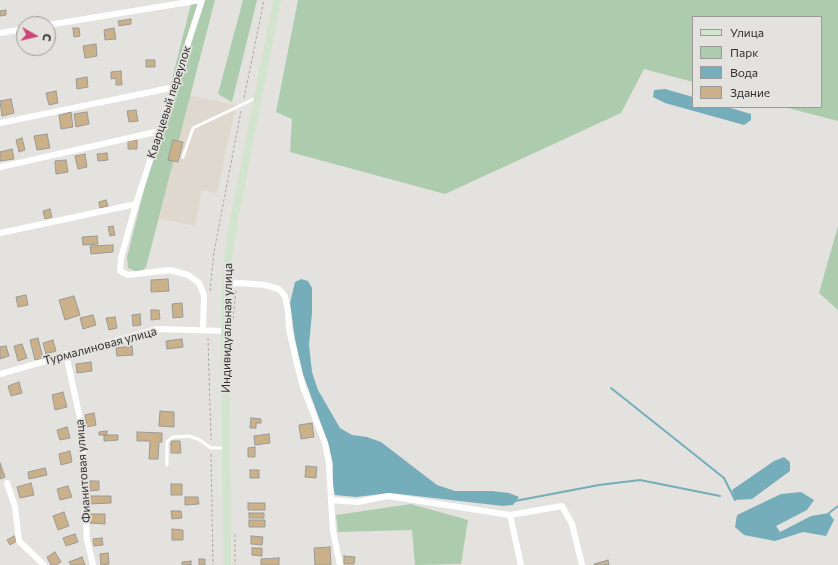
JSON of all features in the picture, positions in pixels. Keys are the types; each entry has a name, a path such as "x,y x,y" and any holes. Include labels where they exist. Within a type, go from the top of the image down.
{"main road":[{"name":"Индивидуальная улица","path":"227,565 225,331 228,257 277,0"}],"street":[{"path":"56,24 202,0"},
{"name":"Кварцевый переулок","path":"202,0 136,204 121,258 120,271 128,275 170,270 188,275 194,279 199,283 204,294 203,330"},
{"path":"0,33 16,30"},
{"path":"0,123 175,87"},
{"path":"0,167 160,131"},
{"path":"0,233 136,204"},
{"path":"226,284 242,283 265,285 279,289 285,296 288,311 289,330 303,387 324,443 329,464 332,531 340,565"},
{"name":"Турмалиновая улица","path":"0,374 157,329 225,331"},
{"name":"Фианитовая улица","path":"66,354 81,423 87,540 93,565"},
{"path":"7,483 15,507 19,541 44,565"},
{"path":"331,500 357,502 388,496 510,515 562,506 572,524 582,565"},
{"path":"510,515 521,565"}],"lane":[{"path":"183,157 193,128 258,98"},
{"path":"167,465 167,442 173,437 189,436 200,440 211,448 226,448"}],"path":[{"path":"210,296 214,252 264,0"}],"shaded area":[{"path":"179,93 236,105 217,193 202,190 195,226 153,217"}],"green space":[{"path":"192,0 215,0 146,267 142,271 135,271 128,268 127,257"},
{"path":"243,0 257,0 232,102 218,94"},
{"path":"298,0 838,0 838,121 788,108 822,108 822,16 692,16 692,82 644,69 621,113 445,194 290,152 292,119 276,112"},
{"path":"838,226 838,310 819,293"},
{"path":"411,504 468,520 461,564 415,565 412,530 338,532 336,515"}],"water":[{"path":"665,89 692,97 692,108 730,108 751,114 751,120 744,125 665,103 653,97 654,90"},
{"path":"301,279 308,281 312,288 312,313 309,345 312,372 318,390 340,428 352,435 367,437 381,442 437,485 455,491 492,491 509,493 519,497 513,505 503,506 390,493 356,497 335,495 332,482 333,464 329,446 303,374 295,339 290,303 295,282"},
{"path":"784,457 790,462 790,471 752,499 735,500 732,490 774,461"},
{"path":"801,492 814,500 807,510 776,526 780,532 811,516 829,513 834,520 826,536 803,532 775,541 744,535 735,527 737,515 781,494"}],"building":[{"path":"6,10 6,15 0,16 0,11"},
{"path":"131,19 131,24 119,26 118,21"},
{"path":"73,28 79,28 80,36 74,37"},
{"path":"114,28 116,39 105,40 104,30"},
{"path":"96,44 97,56 85,58 83,46"},
{"path":"146,60 155,60 155,67 146,67"},
{"path":"121,71 122,85 116,85 116,78 111,79 111,72"},
{"path":"87,77 88,87 77,89 76,79"},
{"path":"56,91 58,103 49,105 46,93"},
{"path":"11,99 14,113 2,116 0,101"},
{"path":"136,110 138,121 129,122 127,111"},
{"path":"71,112 73,127 61,129 59,115"},
{"path":"87,112 89,124 76,127 74,114"},
{"path":"47,134 50,148 37,150 34,136"},
{"path":"22,138 25,150 19,152 16,140"},
{"path":"128,140 137,140 137,149 128,149"},
{"path":"173,140 183,142 178,162 168,160"},
{"path":"12,149 14,159 0,161 0,152"},
{"path":"107,153 108,160 98,161 97,154"},
{"path":"85,154 87,167 78,169 75,156"},
{"path":"66,160 68,172 56,174 55,161"},
{"path":"106,200 108,206 100,208 99,202"},
{"path":"50,209 52,217 45,219 43,211"},
{"path":"113,226 115,235 110,236 108,227"},
{"path":"97,236 98,244 83,245 82,237"},
{"path":"113,245 113,252 91,254 90,246"},
{"path":"168,279 169,291 151,292 151,280"},
{"path":"26,295 28,305 18,307 16,297"},
{"path":"74,296 80,315 65,320 59,300"},
{"path":"182,303 183,317 173,318 172,304"},
{"path":"151,310 159,310 160,319 151,320"},
{"path":"140,314 141,325 133,326 132,315"},
{"path":"93,315 96,325 83,329 80,318"},
{"path":"115,317 117,328 109,330 106,318"},
{"path":"38,338 43,358 35,360 30,340"},
{"path":"182,339 183,347 167,349 166,341"},
{"path":"53,340 56,351 46,354 43,343"},
{"path":"22,344 27,358 18,361 14,346"},
{"path":"6,346 9,356 0,359 0,347"},
{"path":"132,346 133,355 117,356 116,348"},
{"path":"91,362 92,371 77,373 76,364"},
{"path":"19,382 22,393 11,396 8,386"},
{"path":"63,392 67,407 55,410 52,395"},
{"path":"160,411 174,412 174,427 159,426"},
{"path":"94,413 96,425 87,427 85,415"},
{"path":"251,418 261,419 261,423 256,423 256,428 250,428"},
{"path":"312,423 314,437 301,439 299,425"},
{"path":"67,427 70,438 60,440 57,430"},
{"path":"107,431 107,435 99,435 99,432"},
{"path":"137,432 162,433 162,442 159,442 158,459 149,459 150,441 137,441"},
{"path":"269,434 270,443 255,445 254,436"},
{"path":"104,435 118,435 118,440 104,441"},
{"path":"171,441 180,441 181,453 171,453"},
{"path":"255,447 255,457 248,457 248,448"},
{"path":"70,451 72,462 61,465 59,454"},
{"path":"0,463 5,477 0,479"},
{"path":"306,466 317,467 316,478 305,477"},
{"path":"45,468 47,475 29,479 28,472"},
{"path":"250,470 259,470 259,478 250,478"},
{"path":"90,481 99,481 99,490 90,491"},
{"path":"31,483 34,495 20,498 17,487"},
{"path":"171,484 182,484 182,495 171,495"},
{"path":"68,486 72,497 60,500 57,489"},
{"path":"88,496 111,496 111,503 88,504"},
{"path":"185,497 198,497 199,504 185,505"},
{"path":"248,503 265,503 265,510 248,510"},
{"path":"171,511 181,511 182,518 172,519"},
{"path":"64,512 69,526 58,530 53,516"},
{"path":"249,513 264,513 264,518 249,518"},
{"path":"90,514 105,514 105,524 90,523"},
{"path":"249,520 265,520 265,527 249,527"},
{"path":"172,529 183,530 183,540 172,540"},
{"path":"75,534 78,542 66,546 63,538"},
{"path":"14,536 17,541 10,545 7,540"},
{"path":"251,536 263,537 262,545 251,544"},
{"path":"102,538 103,545 94,546 93,539"},
{"path":"330,547 331,565 315,565 314,548"},
{"path":"252,548 262,548 262,556 252,555"},
{"path":"55,552 61,562 56,565 51,565 47,557"},
{"path":"108,553 109,564 101,565 100,554"},
{"path":"344,556 355,557 354,564 344,564"},
{"path":"82,557 85,565 71,565 69,562"},
{"path":"279,558 279,565 261,565 261,559"},
{"path":"199,559 205,559 205,565 199,565"},
{"path":"608,560 609,565 594,565 594,564"},
{"path":"191,561 191,565 182,565 182,562"}],"waterway":[{"path":"611,388 724,478 735,500"},
{"path":"515,501 599,485 640,480 720,496"},
{"path":"829,513 838,506"}]}
